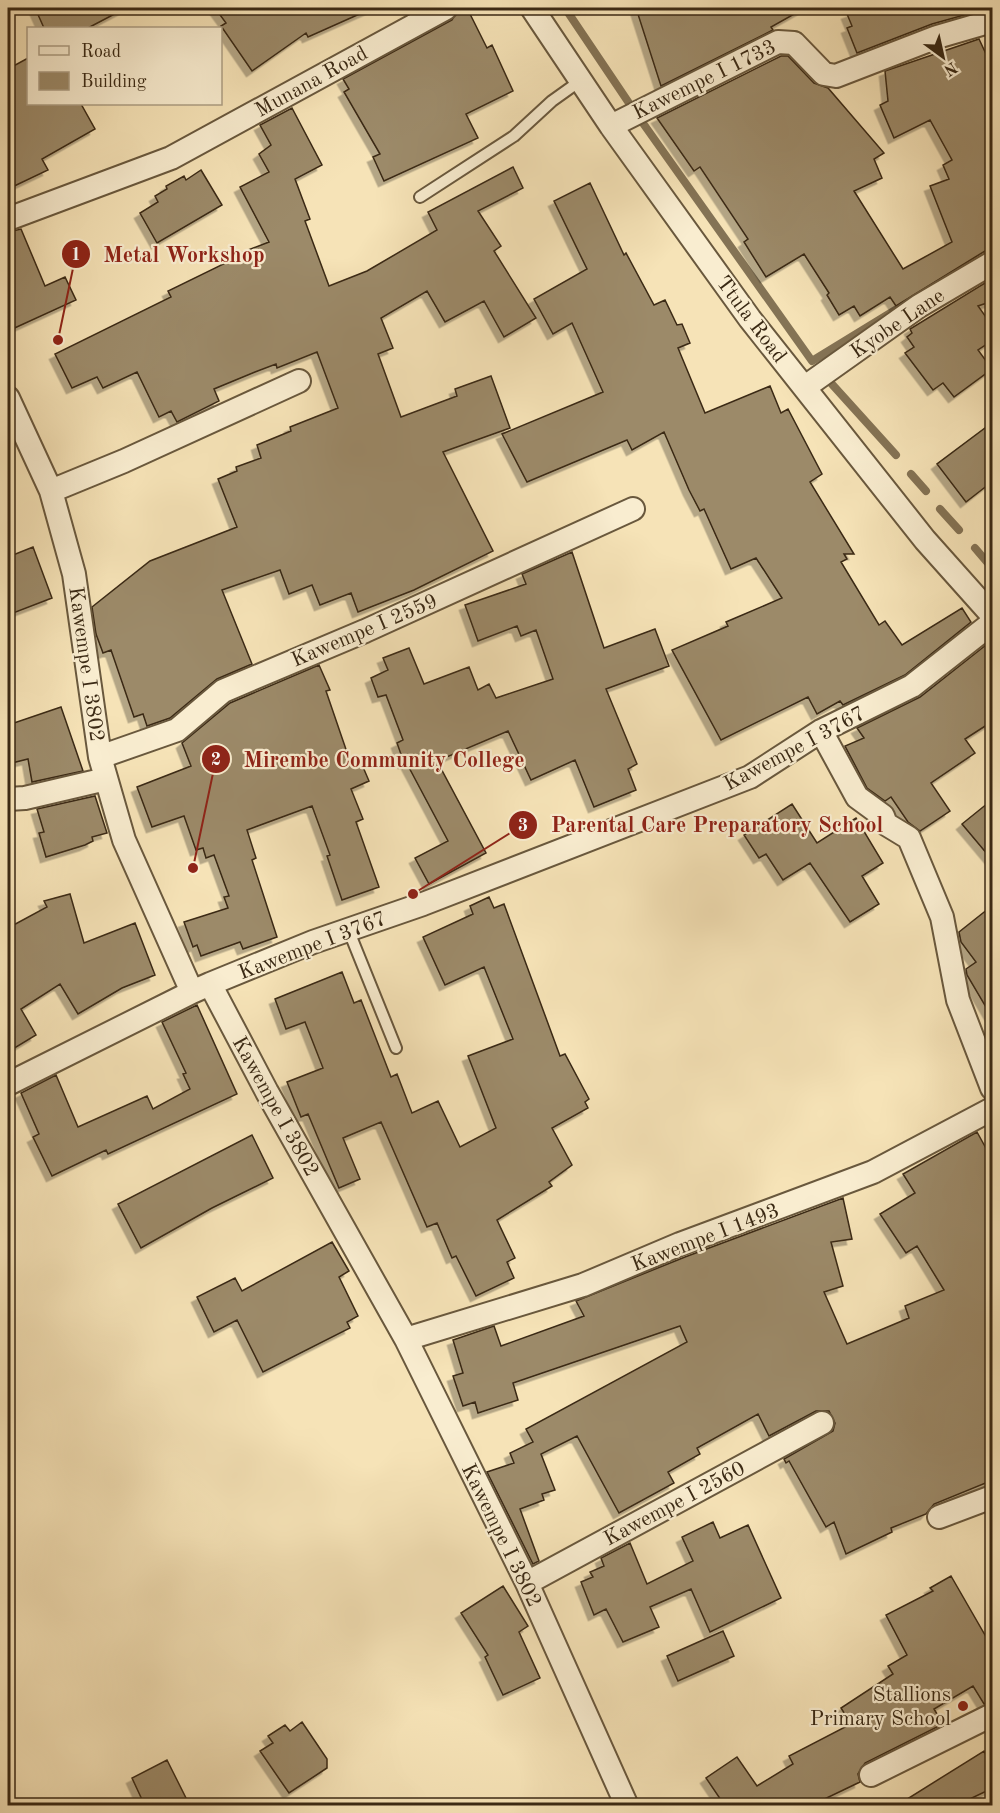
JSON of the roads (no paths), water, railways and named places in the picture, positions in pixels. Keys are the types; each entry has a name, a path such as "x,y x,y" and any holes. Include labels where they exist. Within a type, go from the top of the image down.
{"street":[{"name":"Munana Road","path":"8,219 171,158 446,8"},
{"name":"Ttula Road","path":"532,8 610,126 750,319 925,540 993,615"},
{"name":"Kawempe I 1733","path":"610,126 778,42 794,43 824,74 836,76 937,37 993,21"},
{"name":"Kyobe Lane","path":"805,387 919,306 993,263"},
{"path":"51,491 124,461 299,381"},
{"name":"Kawempe I 3802","path":"8,398 51,491 74,574 100,757 124,840 201,988 267,1092 406,1339 526,1582 627,1806"},
{"name":"Kawempe I 2559","path":"100,757 177,730 223,691 386,621 633,508"},
{"name":"Kawempe I 3767","path":"8,1084 201,988 348,929 423,904 750,777 821,731 912,686 993,623"},
{"path":"821,731 857,797 883,816 886,824 909,838 942,917 958,1000 992,1087"},
{"path":"8,799 26,798 106,779"},
{"name":"Kawempe I 1493","path":"406,1339 583,1285 680,1244 873,1172 993,1109"},
{"name":"Kawempe I 2560","path":"526,1582 822,1423"},
{"path":"939,1517 993,1497"},
{"path":"871,1775 993,1715"}],"lane":[{"path":"420,197 514,136 552,101 580,81"},
{"path":"348,929 396,1048"}],"waterway":[{"path":"565,8 635,112 812,361 897,309"},
{"path":"830,382 896,455"},
{"path":"911,474 926,491"},
{"path":"940,509 959,530"},
{"path":"975,548 992,568"}],"place":[{"name":"Metal Workshop","path":"58,340"},
{"name":"Mirembe Community College","path":"193,868"},
{"name":"Parental Care Preparatory School","path":"413,894"},
{"name":"Stallions Primary School","path":"963,1706"}]}
